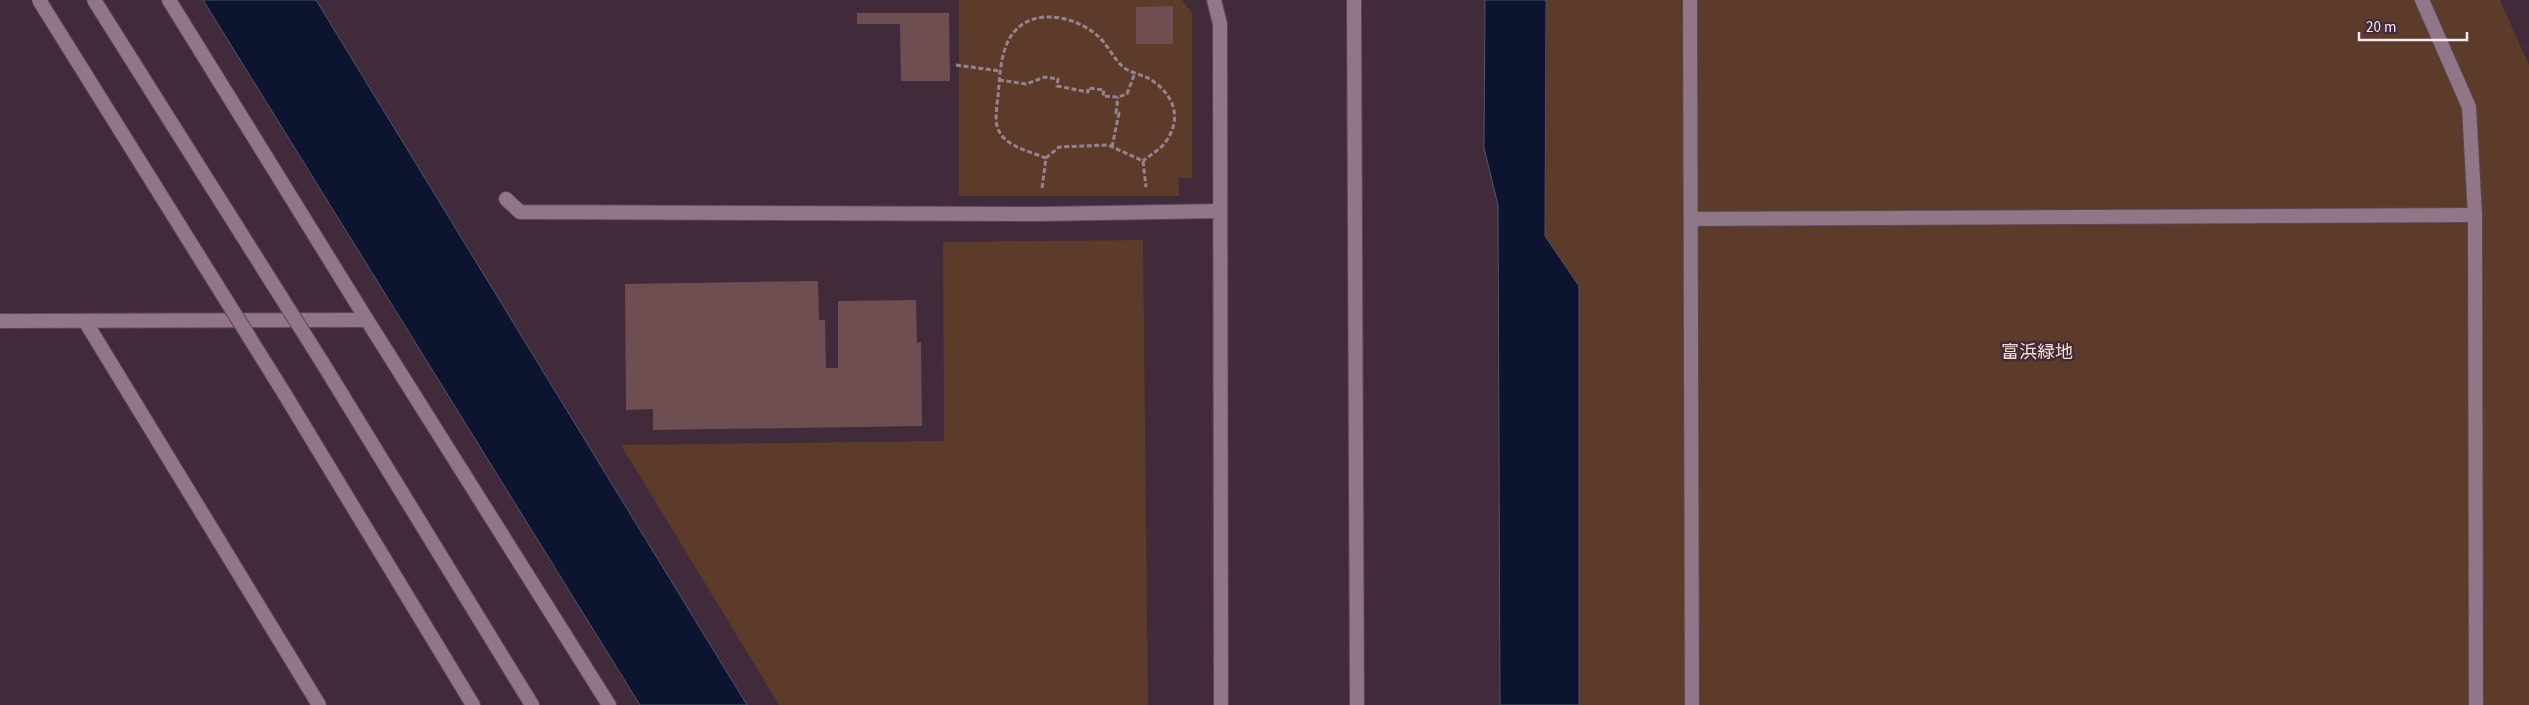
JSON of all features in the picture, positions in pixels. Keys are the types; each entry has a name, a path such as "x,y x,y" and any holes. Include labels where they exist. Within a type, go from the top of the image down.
{"street":[{"path":"39,0 284,393 473,705"},
{"path":"94,0 322,362 532,705"},
{"path":"169,0 609,705"},
{"path":"1214,0 1220,24 1221,705"},
{"path":"1354,0 1357,705"},
{"path":"1690,0 1692,705"},
{"path":"2422,0 2469,107 2475,215 2476,705"},
{"path":"506,199 520,212 1041,214 1220,211"},
{"path":"1691,220 2475,215"},
{"path":"0,321 367,320"},
{"path":"85,321 319,705"}],"path":[{"path":"1046,158 1006,141 997,126 999,80 1000,71 1014,32 1022,24 1040,18 1060,17 1078,22 1100,38 1122,67 1149,79 1169,95 1174,108 1173,129 1163,145 1143,161"},
{"path":"956,65 1000,71"},
{"path":"999,80 1026,84 1045,77 1058,79 1057,86 1088,92 1088,88 1104,90 1103,96 1118,97 1127,94 1135,73"},
{"path":"1112,147 1119,113 1116,113 1118,97"},
{"path":"1041,214 1046,158 1059,147 1112,147 1143,161"},
{"path":"1143,161 1148,212"}],"green space":[{"path":"959,0 1182,0 1192,13 1192,178 1179,178 1179,196 959,196"},
{"name":"富浜緑地","path":"1547,0 2500,0 2529,65 2529,705 1579,705 1579,286 1545,236"},
{"path":"1143,240 1148,705 779,705 621,445 944,441 943,242"}],"water":[{"path":"203,0 316,0 747,705 640,705"},
{"path":"1485,0 1546,0 1545,236 1579,286 1579,705 1500,705 1498,205 1484,148"}],"building":[{"path":"1173,6 1173,44 1136,44 1136,7"},
{"path":"857,13 949,13 950,81 901,81 900,24 857,24"},
{"path":"818,281 819,320 825,320 826,368 838,368 838,301 916,300 917,343 921,342 922,426 653,430 653,409 626,410 625,284"}]}
